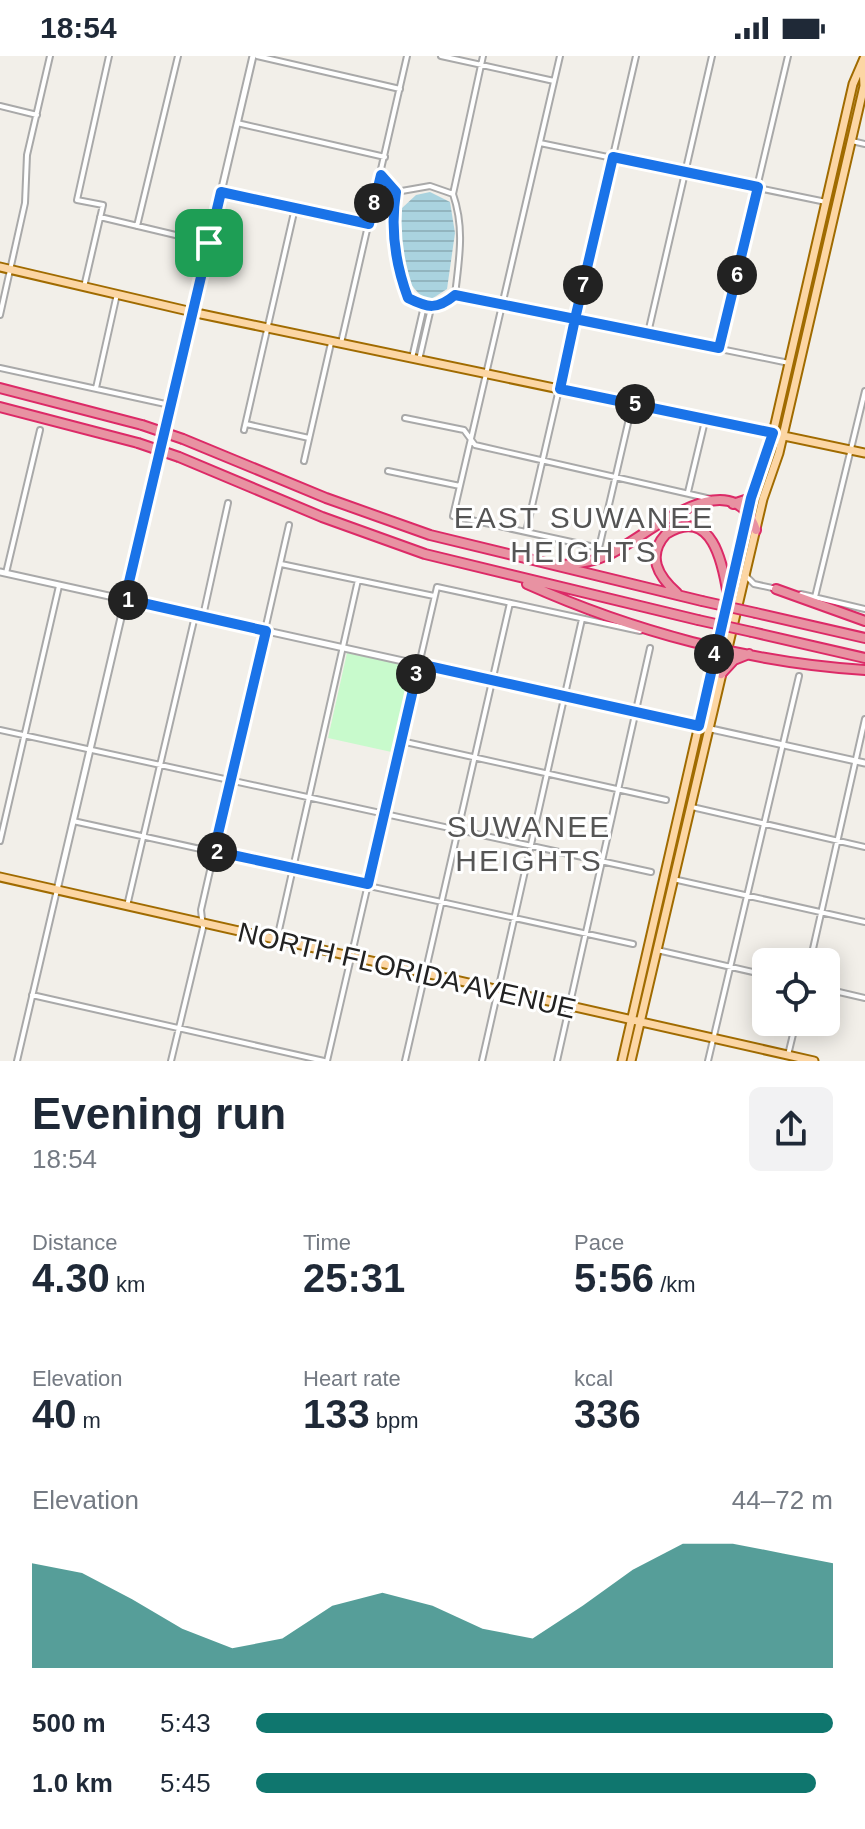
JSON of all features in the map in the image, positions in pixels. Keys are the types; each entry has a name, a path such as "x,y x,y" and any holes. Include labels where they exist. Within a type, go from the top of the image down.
{"highway":[{"path":"0,388 142,425 183,439 379,519 550,566 865,638"},
{"path":"0,407 138,443 363,533 508,576 865,658"},
{"path":"732,505 751,498"},
{"path":"550,566 606,557 681,509 719,502 747,513 756,530"},
{"path":"681,596 660,577 655,556 663,537 687,527 705,534 717,548 728,596"},
{"path":"508,576 674,637 809,665 865,670"},
{"path":"776,589 865,621"},
{"path":"721,674 736,658 754,654"}],"main road":[{"path":"631,1061 691,807 715,646 751,498 773,433 853,84 864,60"},
{"path":"622,1061 704,727 721,674 783,435 864,86 864,60"},
{"path":"843,127 851,141"},
{"path":"826,202 834,215"},
{"path":"812,261 815,270 809,298 814,303"},
{"path":"0,267 193,312 865,453"},
{"name":"NORTH FLORIDA AVENUE","path":"0,877 814,1061"}],"street":[{"path":"0,315 25,203 27,155 50,56"},
{"path":"84,287 103,205 77,200 109,56"},
{"path":"137,226 178,56"},
{"path":"17,1061 255,56 400,89"},
{"path":"341,343 407,56"},
{"path":"441,56 554,81"},
{"path":"381,175 396,192 393,228 397,267 408,298 431,308 442,306 455,295 462,220 453,194 483,56"},
{"path":"560,56 453,516 599,548 632,404"},
{"path":"526,532 636,56"},
{"path":"648,333 712,56"},
{"path":"719,348 788,56"},
{"path":"0,106 37,115"},
{"path":"237,123 385,157"},
{"path":"851,141 865,144"},
{"path":"540,143 826,202"},
{"path":"396,192 430,186 453,194"},
{"path":"221,192 369,224"},
{"path":"295,208 245,427 309,438"},
{"path":"100,217 209,243"},
{"path":"96,388 117,294"},
{"path":"455,295 789,363"},
{"path":"415,359 424,306"},
{"path":"415,359 431,308"},
{"path":"304,461 331,341"},
{"path":"0,368 170,405"},
{"path":"815,597 865,391"},
{"path":"405,418 464,430 475,445 688,492 719,502"},
{"path":"688,492 705,419"},
{"path":"40,430 3,572 865,763"},
{"path":"388,471 460,486"},
{"path":"127,906 160,764 228,503"},
{"path":"171,1061 202,922 200,916 214,851 289,525"},
{"path":"281,564 434,596"},
{"path":"746,574 752,583 865,609"},
{"path":"277,939 358,580"},
{"path":"0,841 60,584"},
{"path":"32,995 326,1061 437,587 674,637"},
{"path":"405,1061 510,603"},
{"path":"482,1061 582,619"},
{"path":"557,1061 650,648"},
{"path":"708,1061 799,676"},
{"path":"813,948 865,719"},
{"path":"0,730 651,872"},
{"path":"401,741 666,800"},
{"path":"691,807 865,847"},
{"path":"73,821 633,944"},
{"path":"673,879 865,922"},
{"path":"657,950 752,972"},
{"path":"840,992 865,998"},
{"path":"788,1055 793,1036"}],"green space":[{"path":"347,653 416,667 396,753 328,738"}],"water":[{"path":"430,192 450,202 455,233 447,289 430,300 420,295 406,274 397,233 401,209 416,195"}],"district":[{"name":"EAST SUWANEE HEIGHTS","path":"584,535"},
{"name":"SUWANEE HEIGHTS","path":"529,844"}],"route":[{"path":"209,243 125,599 266,631 214,851 368,884 419,664 699,726 755,482 773,433 560,389 575,319 719,348 758,187 613,157 575,319 455,295 442,306 431,308 408,298 397,267 393,228 396,192 381,175 369,224 221,192 209,243"}]}
